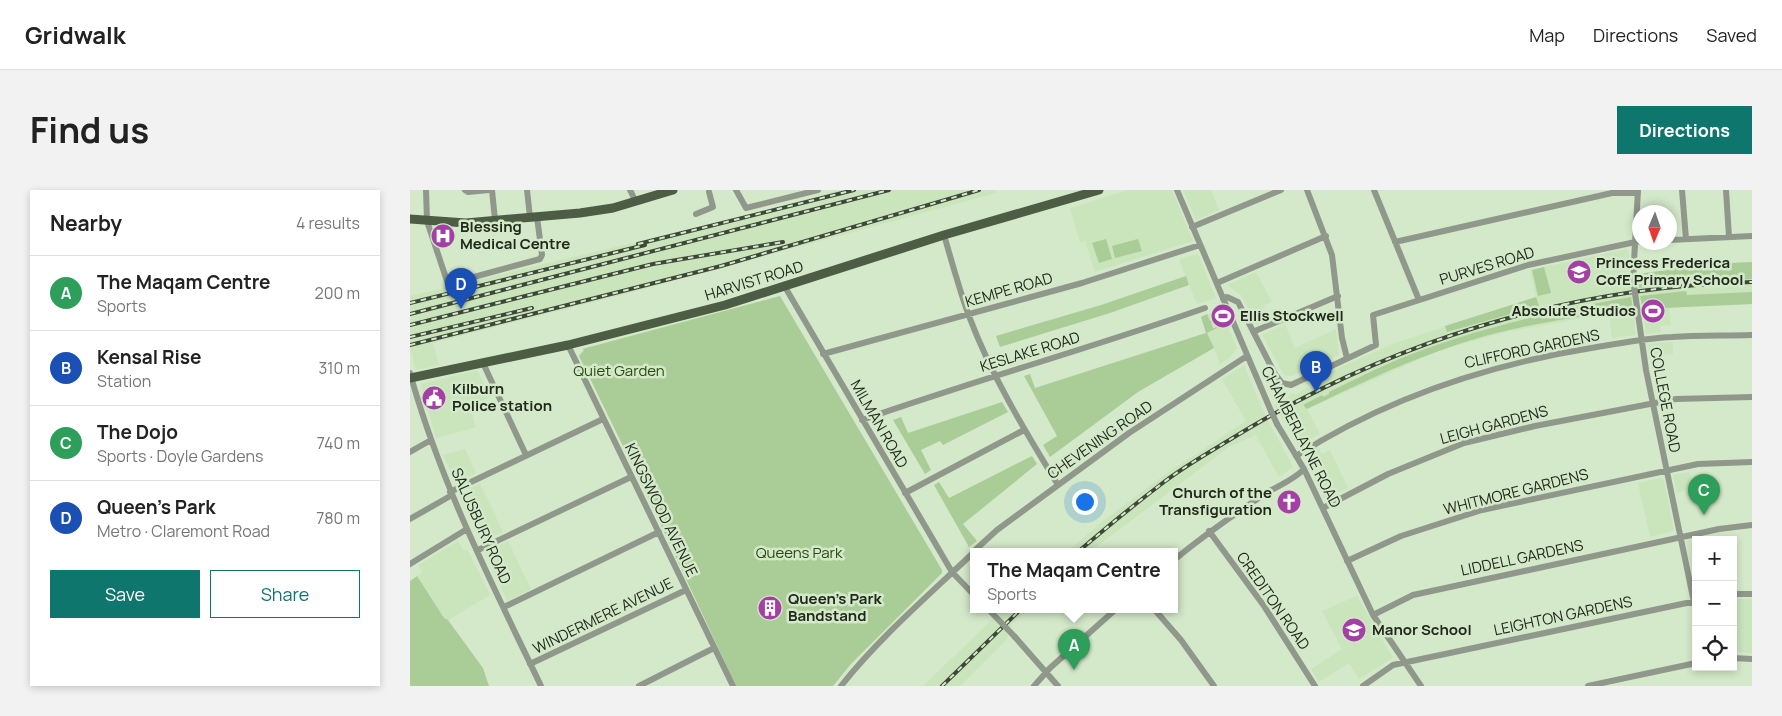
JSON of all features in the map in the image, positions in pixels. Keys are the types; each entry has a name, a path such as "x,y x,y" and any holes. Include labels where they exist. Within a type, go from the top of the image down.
{"main road":[{"path":"411,220 459,223 603,210 673,190"},
{"name":"HARVIST ROAD","path":"410,376 568,345 785,287 944,235 1099,190"}],"street":[{"path":"426,190 427,221 446,282 451,284 540,259 527,190"},
{"path":"465,190 468,192 490,190 495,220"},
{"path":"630,190 636,202"},
{"path":"736,190 746,208 818,190"},
{"name":"CHAMBERLAYNE ROAD","path":"1177,190 1269,408 1304,469 1373,615 1421,686"},
{"path":"1192,227 1281,190"},
{"path":"1223,298 1227,297 1238,302 1275,374 1286,384 1294,385 1347,358 1342,338 1334,262 1326,236 1307,190"},
{"path":"1374,190 1419,300"},
{"path":"1682,190 1686,239"},
{"path":"1726,190 1729,237"},
{"path":"1395,242 1612,193 1638,191"},
{"name":"COLLEGE ROAD","path":"1638,191 1638,205"},
{"path":"696,214 713,207 709,192"},
{"path":"944,235 969,315 996,376 1024,430 1058,485"},
{"path":"1217,283 1326,236"},
{"path":"1677,240 1752,236"},
{"name":"PURVES ROAD","path":"1347,358 1376,345 1373,315 1528,266 1632,243"},
{"name":"KEMPE ROAD","path":"823,354 969,315 1134,267 1200,245"},
{"name":"COLLEGE ROAD","path":"1637,250 1633,280 1641,340 1666,470 1692,588"},
{"name":"MILMAN ROAD","path":"785,287 952,572 970,591"},
{"path":"1238,333 1253,330 1338,296"},
{"name":"KESLAKE ROAD","path":"862,420 962,385 996,376 1205,308"},
{"name":"CLIFFORD GARDENS","path":"1296,456 1384,408 1459,378 1557,353 1641,340 1752,335"},
{"name":"KINGSWOOD AVENUE","path":"568,345 732,686"},
{"name":"CHEVENING ROAD","path":"978,548 997,530 1129,433 1246,356"},
{"path":"483,363 526,455"},
{"name":"SALUSBURY ROAD","path":"410,376 451,493 540,686"},
{"name":"LEIGH GARDENS","path":"1323,508 1388,474 1464,444 1535,426 1676,399 1752,397"},
{"path":"410,519 451,493 603,419"},
{"path":"905,493 1024,430"},
{"path":"410,452 431,440"},
{"name":"WHITMORE GARDENS","path":"1347,561 1401,536 1482,510 1698,464 1752,462"},
{"path":"1178,557 1209,531 1304,469"},
{"path":"478,550 630,477"},
{"name":"LIDDELL GARDENS","path":"1373,615 1413,595 1728,527 1752,525"},
{"path":"410,564 467,529"},
{"name":"CREDITON ROAD","path":"1209,531 1264,606 1315,686"},
{"path":"504,607 659,532"},
{"name":"CHEVENING ROAD","path":"841,686 855,668 970,556"},
{"name":"WINDERMERE AVENUE","path":"530,664 686,590"},
{"path":"1737,594 1752,594"},
{"name":"LEIGHTON GARDENS","path":"1363,686 1393,665 1692,602"},
{"path":"992,613 1058,686"},
{"path":"1034,686 1046,672 1112,613"},
{"path":"1157,613 1181,640 1214,686"},
{"path":"640,686 714,648"},
{"path":"1737,658 1752,659"},
{"path":"1588,686 1617,683 1692,664"}],"shaded area":[{"path":"839,190 995,190 996,193 629,293 433,343 439,365 416,370 410,348 410,296 737,218"},
{"path":"1128,190 1172,190 1193,241 1095,272 1085,241 1080,243 1070,208"},
{"path":"1183,190 1211,190 1219,210 1196,220"},
{"path":"1627,249 1629,254 1628,276 1630,281 1638,280 1638,274 1709,264 1752,262 1752,304 1669,307 1671,325 1660,326 1661,332 1646,334 1641,300 1632,301 1636,335 1612,338 1609,313 1506,332 1441,350 1307,409 1320,434 1299,446 1274,405 1293,393 1295,395 1308,387 1309,389 1322,382 1321,379 1337,369 1392,344 1536,297 1530,270"},
{"path":"1198,254 1216,298 1197,304 1179,259"},
{"path":"1256,272 1272,302 1264,305 1265,308 1259,311 1264,321 1257,325 1241,295 1227,285"},
{"path":"1221,310 1237,348 1229,358 1220,364 1201,317"},
{"path":"1285,324 1295,348 1336,329 1339,355 1292,376 1284,375 1262,335"},
{"path":"1673,342 1673,354 1649,356 1648,344"},
{"path":"1244,365 1263,411 1293,467 1279,477 1256,436 1260,433 1229,447 1095,548 1071,548 1104,520 1166,474 1246,421 1222,379"},
{"path":"477,370 491,397 470,407 476,427 436,438 421,384"},
{"path":"1318,447 1322,454 1330,450 1348,488 1324,499 1305,454"},
{"path":"465,449 476,473 456,483 443,455"},
{"path":"1690,472 1693,487 1677,493 1673,475"},
{"path":"1661,478 1664,480 1674,531 1650,537 1638,483"},
{"path":"480,483 503,532 482,541 459,496"},
{"path":"458,541 464,551 467,549 490,595 448,620 444,618 417,576 422,573 418,565"},
{"path":"508,541 531,589 507,601 486,554 487,551"},
{"name":"Manor School","path":"1357,596 1393,658 1359,679 1349,663 1319,682 1311,669 1342,649 1322,611"},
{"path":"1737,599 1752,599 1752,653 1737,652"},
{"path":"999,613 1024,613 1011,625 1007,639 960,686 923,686"}],"green space":[{"path":"1106,239 1112,259 1099,263 1092,243"},
{"path":"1138,239 1142,251 1115,258 1112,246"},
{"path":"1752,262 1752,279 1717,281 1717,278 1713,279 1713,281 1699,280 1639,288 1638,274 1709,264"},
{"path":"1544,267 1551,293 1538,296 1532,270"},
{"path":"1186,276 1189,285 1110,313 1000,347 996,336 1101,305"},
{"path":"1686,291 1687,295 1752,292 1752,304 1643,309 1640,296"},
{"name":"Queens Park","path":"780,296 942,570 942,573 851,664 833,686 736,686 643,487 579,356 584,350 582,349"},
{"path":"1536,297 1539,306 1447,332 1445,326"},
{"path":"1631,297 1633,310 1535,324 1486,336 1405,364 1307,409 1303,405 1388,364 1450,340 1527,318"},
{"path":"1207,314 1210,321 1215,319 1211,323 1213,328 1219,327 1207,333 1214,348 1138,392 1050,457 1043,445 1057,436 1024,376 1030,374 1035,388 1206,333 1201,317"},
{"path":"1002,402 1008,412 943,445 940,441 921,450 931,470 925,474 893,420 901,417 908,433"},
{"path":"1032,456 1037,464 963,524 977,541 969,547 934,485 939,482 949,498"},
{"path":"417,576 444,618 448,620 483,668 489,686 410,686 410,581"}],"railway":[{"path":"638,244 854,190"},
{"path":"410,314 889,190"},
{"path":"410,345 721,266 979,190"},
{"path":"410,325 653,264 783,242"},
{"path":"410,303 645,245"},
{"path":"1083,548 1164,482 1214,449 1291,405 1352,374 1416,348 1481,326 1547,308 1614,295 1683,286 1752,282"},
{"path":"410,337 532,308"},
{"path":"942,686 1017,613"}],"place":[{"name":"Blessing Medical Centre","path":"443,236"},
{"name":"Princess Frederica CofE Primary School","path":"1579,272"},
{"name":"Queen's Park","path":"461,309"},
{"name":"Absolute Studios","path":"1653,311"},
{"name":"Ellis Stockwell","path":"1223,316"},
{"name":"Kensal Rise","path":"1316,392"},
{"name":"Kilburn Police station","path":"434,398"},
{"name":"Church of the Transfiguration","path":"1289,502"},
{"name":"The Dojo","path":"1704,515"},
{"name":"Queen's Park Bandstand","path":"770,608"},
{"name":"Manor School","path":"1354,630"},
{"name":"The Maqam Centre","path":"1074,670"}],"park label":[{"name":"Quiet Garden","path":"619,371"}]}
